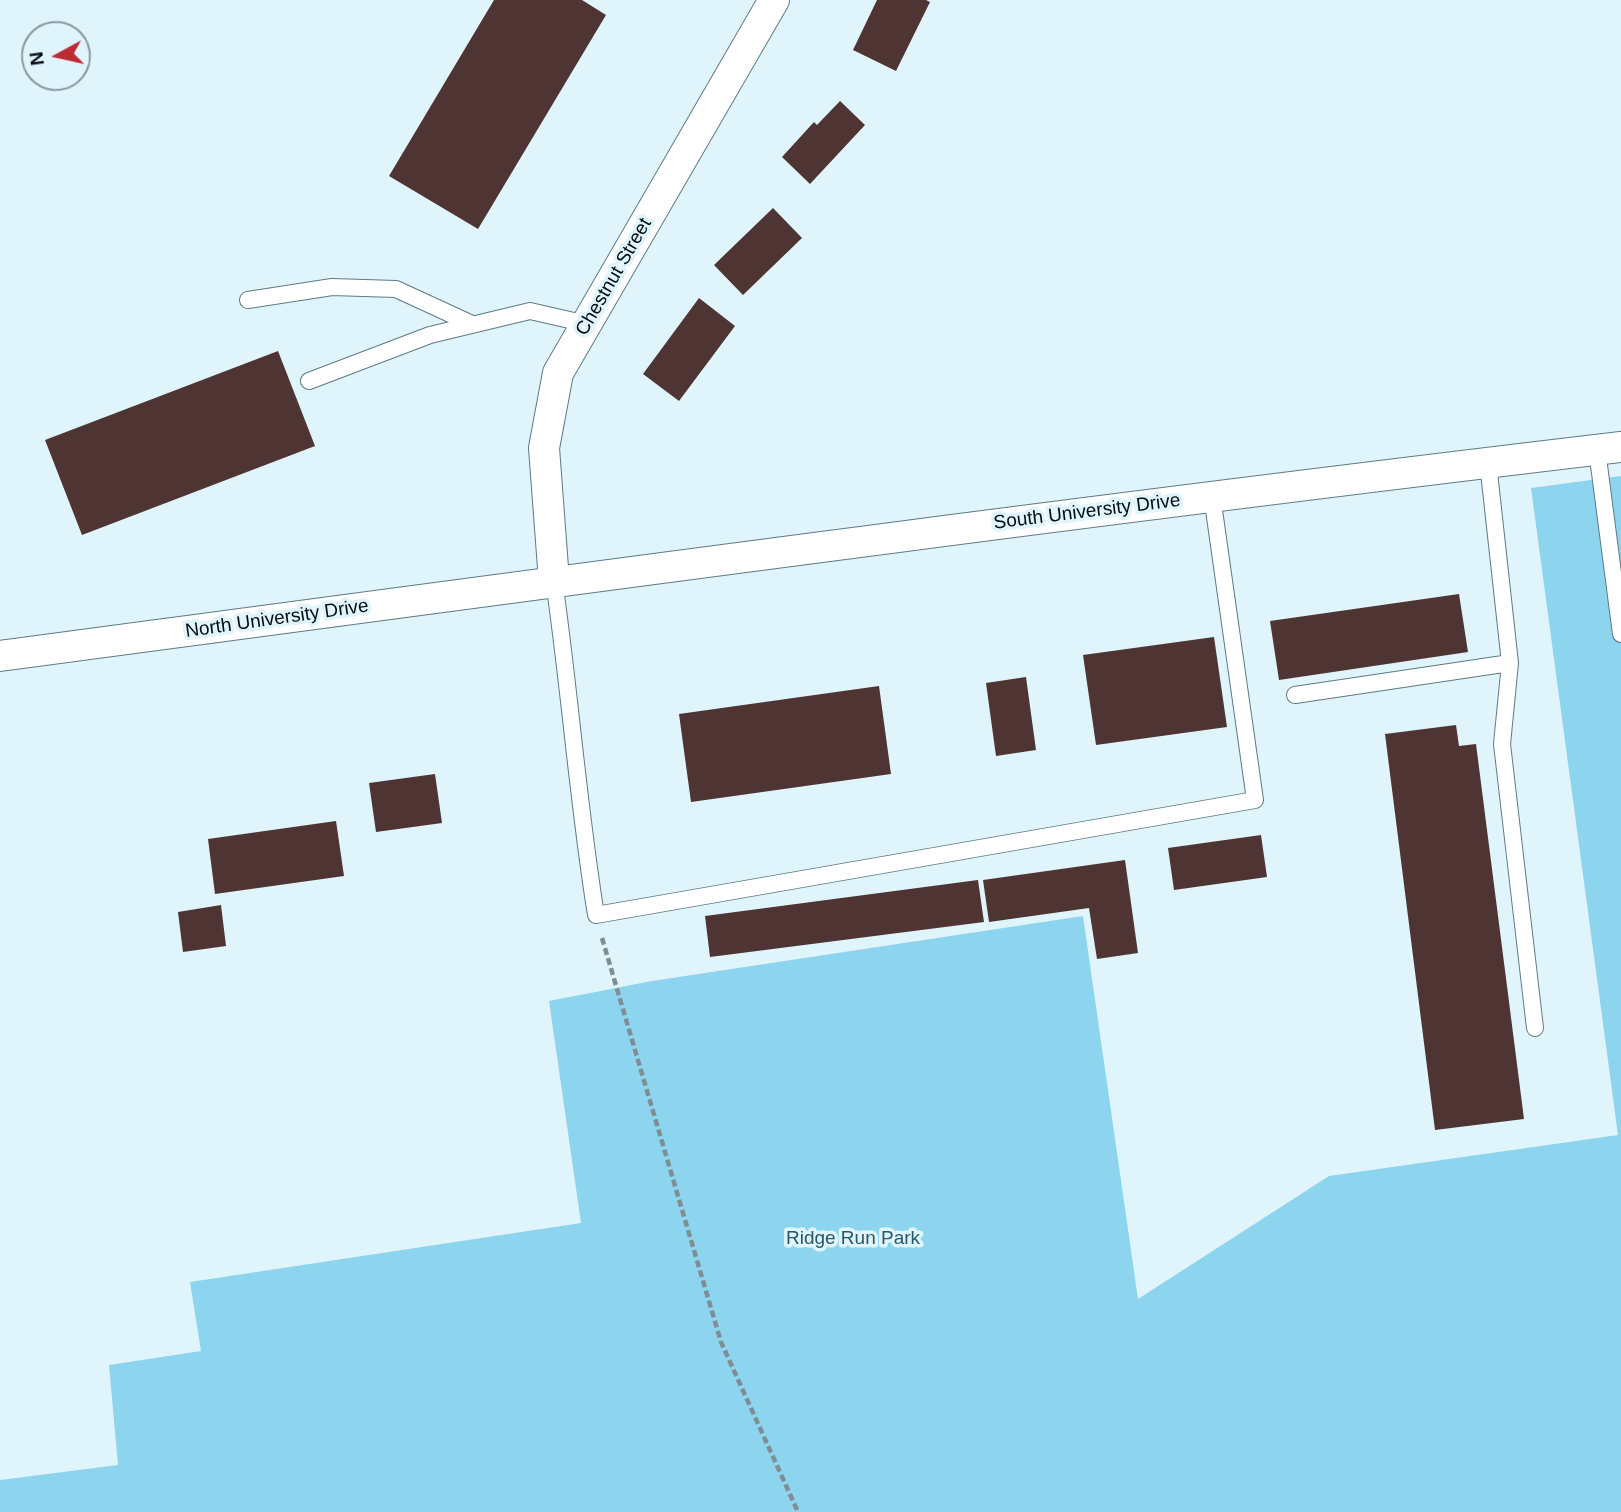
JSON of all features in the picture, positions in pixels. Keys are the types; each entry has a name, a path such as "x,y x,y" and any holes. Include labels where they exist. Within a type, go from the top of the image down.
{"street":[{"name":"Chestnut Street","path":"554,581 544,448 558,373 774,0"},
{"name":"South University Drive","path":"554,581 1212,496 1609,449"},
{"name":"North University Drive","path":"0,656 554,581"}],"lane":[{"path":"247,300 332,287 396,289 472,324"},
{"path":"309,381 430,335 530,311 587,324"},
{"path":"1609,449 1621,634"},
{"path":"1488,463 1510,663 1502,744 1535,1028"},
{"path":"554,581 588,870 596,915 1255,800 1212,496"},
{"path":"1295,695 1510,663"}],"path":[{"path":"596,915 721,1342 798,1512"}],"green space":[{"name":"Ridge Run Park","path":"1621,476 1621,1512 0,1512 0,1480 118,1465 109,1365 201,1351 190,1282 581,1223 549,1001 652,981 1083,916 1138,1299 1329,1176 1618,1135 1531,488"}],"building":[{"path":"494,0 582,0 606,15 478,229 389,176"},
{"path":"877,0 930,2 896,71 853,50"},
{"path":"840,101 865,125 810,184 782,157 814,122 817,125"},
{"path":"773,208 802,238 743,295 714,265"},
{"path":"699,298 735,326 679,401 643,374"},
{"path":"278,351 315,446 82,535 45,440"},
{"path":"1459,594 1468,652 1279,680 1270,621"},
{"path":"1214,637 1227,727 1096,745 1083,655"},
{"path":"1026,677 1036,750 996,756 986,683"},
{"path":"879,686 891,774 691,802 679,714"},
{"path":"1456,725 1459,746 1476,744 1524,1119 1435,1130 1385,734"},
{"path":"435,774 442,823 376,832 369,783"},
{"path":"336,821 344,876 215,894 208,839"},
{"path":"1261,835 1267,877 1174,890 1168,848"},
{"path":"1125,860 1138,953 1097,959 1089,908 989,922 983,880"},
{"path":"978,880 984,922 710,957 705,916"},
{"path":"221,905 226,946 183,952 178,912"}]}
